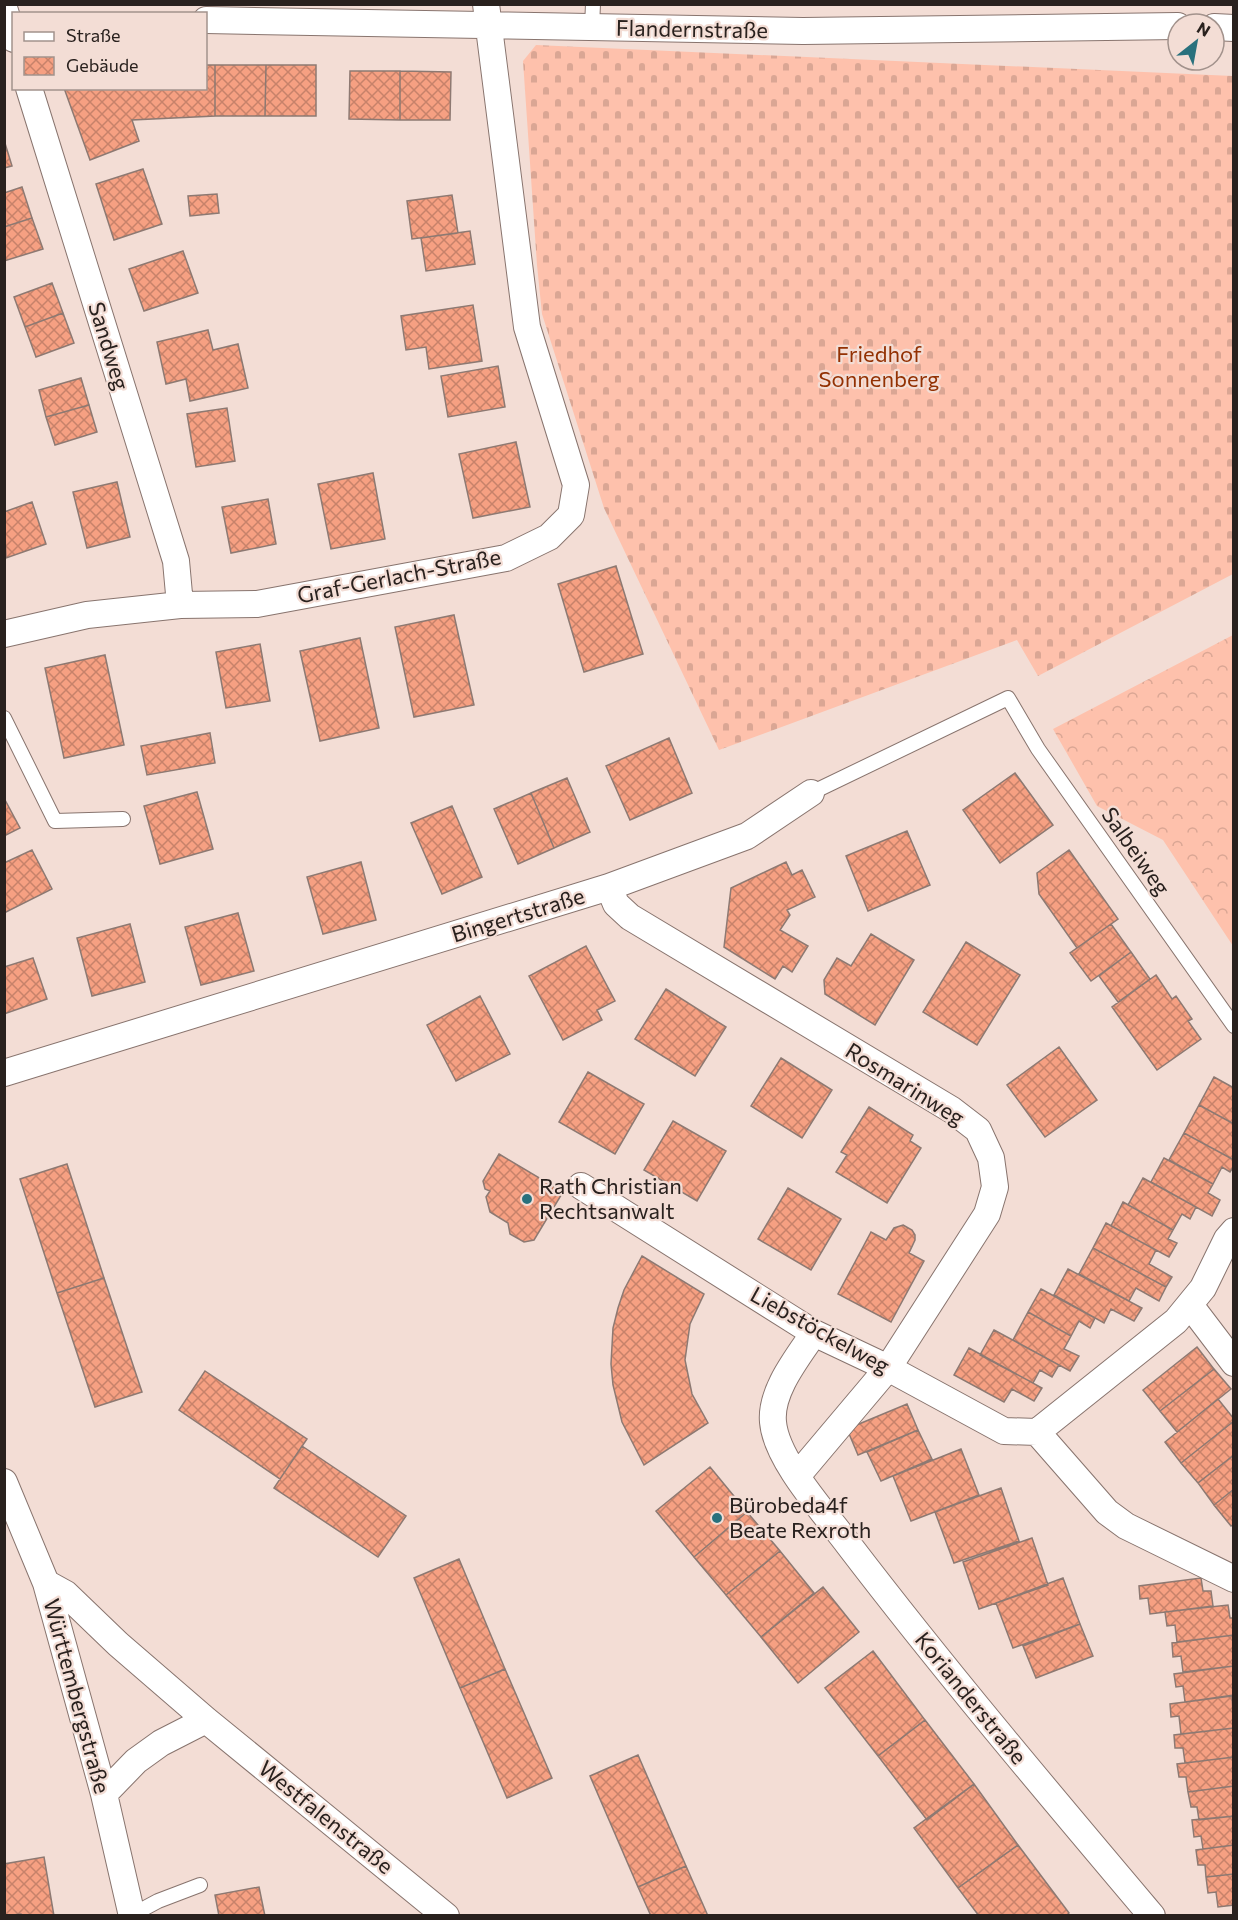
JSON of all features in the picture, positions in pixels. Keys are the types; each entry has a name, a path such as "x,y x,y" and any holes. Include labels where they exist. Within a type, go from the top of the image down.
{"street":[{"name":"Flandernstraße","path":"207,20 488,15 593,16 803,32 1166,26"},
{"name":"Graf-Gerlach-Straße","path":"4,634 87,615 180,605 257,604 506,558 549,537 571,515 576,485 526,327 488,15"},
{"name":"Sandweg","path":"30,90 176,561 180,605"},
{"name":"Bingertstraße","path":"4,1073 609,887 747,836 811,793"},
{"name":"Rosmarinweg","path":"609,887 616,903 630,917 952,1110 978,1130 991,1158 995,1187 987,1214 888,1368"},
{"name":"Liebstöckelweg","path":"581,1186 814,1333 888,1368 1004,1431 1037,1432"},
{"path":"1233,1232 1227,1239 1203,1288 1176,1321 1037,1432 1107,1512 1126,1526 1233,1579"},
{"path":"1190,1305 1233,1363"},
{"name":"Korianderstraße","path":"814,1333 785,1378 777,1396 773,1421 780,1448 796,1476 875,1579 1060,1807 1152,1916"},
{"path":"796,1476 888,1368"},
{"name":"Württembergstraße","path":"4,1482 46,1583 104,1794 132,1915"},
{"name":"Westfalenstraße","path":"46,1583 74,1600 118,1644 206,1720 446,1916"},
{"path":"104,1794 136,1761 161,1743 206,1720"}],"lane":[{"name":"Bingertstraße","path":"811,793 1008,698"},
{"name":"Salbeiweg","path":"1008,698 1038,749 1233,1026"},
{"path":"4,718 55,822 123,819"},
{"path":"132,1915 158,1901 200,1885"}],"green space":[{"name":"Friedhof Sonnenberg","path":"536,45 1233,76 1233,574 1038,676 1017,640 719,750 604,508 542,314 523,61"},
{"path":"1233,635 1233,946 1163,840 1097,806 1053,729"}],"building":[{"path":"207,65 215,65 215,116 132,120 139,141 90,160 65,90 207,90"},
{"path":"215,65 266,65 265,116 215,116"},
{"path":"266,65 316,65 316,116 265,116"},
{"path":"350,71 400,71 400,120 349,119"},
{"path":"400,71 451,72 450,120 400,120"},
{"path":"4,140 12,166 4,168"},
{"path":"143,169 162,224 114,240 96,184"},
{"path":"22,187 32,218 4,227 4,193"},
{"path":"217,194 219,213 190,216 188,196"},
{"path":"452,195 458,233 412,239 407,201"},
{"path":"32,218 43,249 4,261 4,227"},
{"path":"470,231 475,264 426,271 421,238"},
{"path":"183,251 198,293 144,311 129,269"},
{"path":"52,283 63,313 25,327 14,297"},
{"path":"473,305 482,361 429,369 426,347 406,350 401,316"},
{"path":"63,313 74,343 36,357 25,327"},
{"path":"208,330 213,350 238,344 248,388 190,401 186,379 166,384 157,342"},
{"path":"498,366 505,407 448,417 441,376"},
{"path":"81,378 89,405 46,417 39,390"},
{"path":"89,405 97,432 55,445 46,417"},
{"path":"227,408 235,461 196,467 187,414"},
{"path":"516,442 530,507 473,518 459,454"},
{"path":"373,473 385,539 331,549 318,484"},
{"path":"117,482 130,537 87,548 73,492"},
{"path":"268,499 276,544 231,553 222,507"},
{"path":"32,502 46,544 6,558 4,512"},
{"path":"616,566 643,654 584,672 558,584"},
{"path":"454,615 474,705 414,717 395,627"},
{"path":"360,638 379,728 320,741 300,651"},
{"path":"260,644 270,701 226,708 216,652"},
{"path":"105,655 124,745 64,758 45,668"},
{"path":"210,733 215,763 147,775 141,746"},
{"path":"669,738 692,793 630,820 606,766"},
{"path":"1015,773 1053,825 1000,863 963,810"},
{"path":"567,778 590,832 554,848 531,793"},
{"path":"197,792 213,849 160,864 144,806"},
{"path":"531,793 554,848 518,864 494,809"},
{"path":"4,798 20,828 4,836"},
{"path":"452,806 482,877 442,894 411,823"},
{"path":"907,831 930,885 868,911 846,856"},
{"path":"32,850 52,889 4,913 4,863"},
{"path":"1069,850 1118,919 1077,948 1039,894 1037,873"},
{"path":"361,862 376,920 323,934 307,877"},
{"path":"786,862 792,875 802,870 815,897 787,910 790,915 780,930 808,946 792,972 783,966 775,979 724,947 731,888"},
{"path":"238,913 254,971 201,985 185,927"},
{"path":"130,924 145,982 92,996 77,938"},
{"path":"1111,924 1131,952 1091,981 1070,953"},
{"path":"871,934 914,960 875,1025 825,994 824,980 837,958 851,966"},
{"path":"966,942 1020,975 977,1045 923,1012"},
{"path":"586,946 615,1001 597,1010 602,1020 563,1040 529,976"},
{"path":"1131,952 1150,979 1118,1002 1099,976"},
{"path":"33,958 47,999 4,1014 4,967"},
{"path":"1156,975 1172,999 1176,996 1192,1019 1188,1021 1201,1039 1157,1070 1112,1007"},
{"path":"666,989 726,1027 695,1076 635,1039"},
{"path":"480,996 510,1054 456,1081 427,1025"},
{"path":"1059,1047 1097,1100 1045,1137 1007,1085"},
{"path":"781,1058 832,1090 802,1138 751,1106"},
{"path":"588,1072 644,1104 615,1154 559,1122"},
{"path":"1214,1077 1234,1088 1234,1124 1199,1105"},
{"path":"1199,1105 1234,1124 1234,1160 1184,1133"},
{"path":"869,1107 913,1135 910,1141 921,1148 887,1203 836,1172 847,1155 841,1152"},
{"path":"673,1121 726,1151 697,1201 644,1170"},
{"path":"1184,1133 1234,1160 1234,1166 1230,1172 1222,1167 1213,1184 1169,1160"},
{"path":"499,1154 563,1192 534,1240 524,1242 510,1234 508,1223 490,1212 486,1197 490,1191 485,1189 483,1181"},
{"path":"1164,1158 1213,1184 1208,1193 1220,1200 1212,1216 1151,1182"},
{"path":"67,1164 104,1278 57,1293 20,1179"},
{"path":"1143,1178 1196,1207 1190,1219 1182,1214 1173,1230 1128,1205"},
{"path":"788,1188 841,1219 811,1270 758,1239"},
{"path":"1123,1202 1173,1230 1168,1239 1177,1243 1169,1257 1111,1226"},
{"path":"1106,1223 1156,1250 1149,1264 1172,1277 1166,1287 1093,1248"},
{"path":"903,1225 912,1230 915,1235 909,1253 924,1261 891,1322 838,1294 871,1232 886,1240 894,1228"},
{"path":"1093,1248 1166,1287 1159,1301 1136,1288 1129,1301 1079,1274"},
{"path":"642,1256 704,1294 690,1324 685,1360 692,1394 708,1423 644,1465 622,1422 613,1385 611,1364 613,1328 618,1308 624,1290"},
{"path":"1068,1269 1142,1308 1134,1321 1111,1309 1104,1323 1054,1295"},
{"path":"104,1278 142,1392 95,1407 57,1293"},
{"path":"1041,1289 1095,1318 1090,1328 1079,1321 1071,1336 1028,1312"},
{"path":"1028,1312 1071,1336 1064,1349 1079,1356 1070,1371 1013,1340"},
{"path":"994,1330 1059,1365 1052,1377 1040,1370 1033,1383 980,1355"},
{"path":"1197,1347 1214,1369 1160,1411 1143,1390"},
{"path":"969,1348 1042,1388 1034,1401 1012,1389 1004,1402 954,1375"},
{"path":"1214,1369 1231,1389 1177,1432 1160,1411"},
{"path":"205,1371 307,1439 280,1479 179,1410"},
{"path":"1218,1399 1234,1421 1181,1463 1165,1442"},
{"path":"907,1404 918,1430 858,1455 847,1429"},
{"path":"1234,1421 1234,1455 1198,1483 1181,1463"},
{"path":"918,1430 932,1459 881,1481 867,1452"},
{"path":"302,1446 406,1516 378,1557 274,1488"},
{"path":"961,1449 979,1495 911,1521 893,1476"},
{"path":"1234,1455 1234,1489 1214,1505 1198,1483"},
{"path":"710,1467 747,1512 694,1557 656,1511"},
{"path":"1001,1488 1019,1541 954,1563 935,1512"},
{"path":"1234,1489 1234,1524 1231,1526 1214,1505"},
{"path":"747,1512 780,1551 726,1595 694,1557"},
{"path":"1032,1538 1048,1585 979,1609 963,1562"},
{"path":"780,1551 814,1593 761,1637 726,1595"},
{"path":"459,1559 505,1669 460,1688 414,1578"},
{"path":"1063,1578 1080,1624 1013,1648 996,1603"},
{"path":"1201,1578 1203,1591 1211,1591 1213,1606 1150,1614 1148,1598 1140,1599 1139,1586"},
{"path":"823,1587 859,1632 798,1683 761,1637"},
{"path":"1228,1605 1230,1618 1234,1618 1234,1635 1177,1642 1175,1625 1167,1626 1165,1612"},
{"path":"1080,1624 1093,1656 1036,1678 1023,1646"},
{"path":"1234,1635 1234,1666 1183,1672 1181,1656 1173,1657 1172,1643"},
{"path":"873,1651 925,1720 878,1756 825,1688"},
{"path":"1234,1666 1234,1695 1185,1702 1183,1686 1176,1687 1174,1674"},
{"path":"505,1669 552,1778 507,1798 460,1688"},
{"path":"1232,1696 1234,1728 1181,1734 1179,1716 1171,1717 1170,1704"},
{"path":"925,1720 974,1784 927,1820 878,1756"},
{"path":"1234,1728 1234,1757 1185,1763 1183,1748 1175,1748 1174,1735"},
{"path":"638,1755 686,1866 638,1887 590,1776"},
{"path":"1234,1757 1234,1786 1188,1792 1186,1777 1179,1777 1177,1764"},
{"path":"974,1784 1018,1845 958,1888 914,1828"},
{"path":"1234,1786 1234,1816 1199,1820 1197,1807 1191,1807 1188,1792"},
{"path":"1234,1816 1234,1845 1203,1849 1201,1836 1194,1837 1192,1820"},
{"path":"1018,1845 1069,1913 1066,1916 979,1916 958,1888"},
{"path":"1234,1845 1234,1874 1206,1877 1205,1865 1198,1865 1196,1850"},
{"path":"44,1857 54,1916 22,1916 21,1914 4,1916 4,1864"},
{"path":"686,1866 708,1916 651,1916 638,1887"},
{"path":"1234,1874 1234,1905 1218,1907 1216,1892 1208,1893 1206,1877"},
{"path":"259,1887 265,1916 219,1916 215,1895"}],"place":[{"name":"Rath Christian Rechtsanwalt","path":"527,1199"},
{"name":"Bürobeda4f Beate Rexroth","path":"717,1518"}]}
